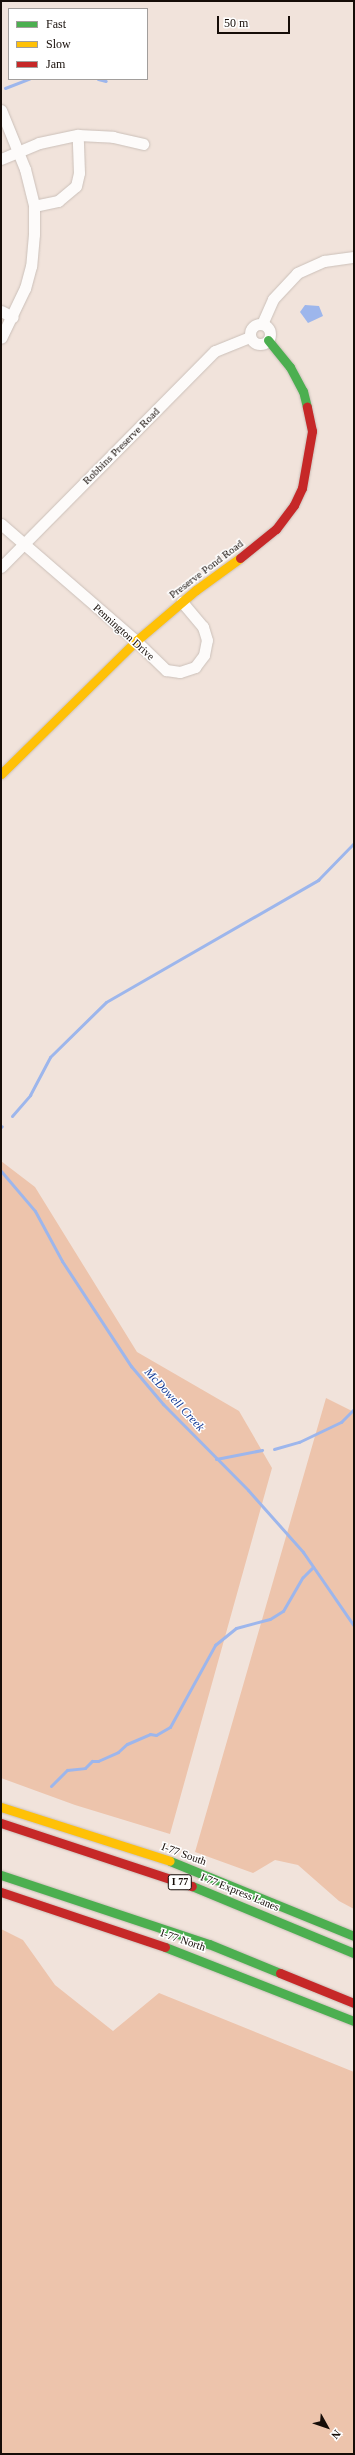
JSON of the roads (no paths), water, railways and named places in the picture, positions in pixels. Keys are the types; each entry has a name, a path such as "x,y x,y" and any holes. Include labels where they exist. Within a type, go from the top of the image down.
{"main road":[{"name":"Preserve Pond Road","path":"1,774 136,640 276,529 302,488 312,431 306,404 290,367 268,340"},
{"name":"I-77 South","path":"1,1807 168,1860 270,1900 354,1936"},
{"name":"I 77 Express Lanes","path":"1,1823 163,1875 264,1914 354,1953"},
{"path":"1,1875 209,1944 354,2003"},
{"name":"I-77 North","path":"1,1892 203,1960 354,2021"}],"street":[{"path":"1,110 19,151 34,206 31,266 13,317 1,338"},
{"path":"34,206 58,201 76,186 79,173 78,135"},
{"path":"1,159 52,139 78,135 113,137 143,144"},
{"path":"262,324 273,299 298,273 324,261 354,257"},
{"path":"1,311 13,317"},
{"path":"262,324 269,330 268,340 259,344 250,337 253,326 262,324"},
{"name":"Robbins Preserve Road","path":"1,567 215,351 250,337"},
{"name":"Pennington Drive","path":"1,524 136,640 166,670 180,672 195,667 204,656 207,640 203,627 182,602"}],"water":[{"path":"305,305 319,306 323,316 308,323 300,312"}],"waterway":[{"path":"5,88 26,80"},
{"path":"102,80 106,81"},
{"path":"12,1116 30,1095 50,1057 106,1002 318,880 354,843"},
{"name":"McDowell Creek","path":"1,1171 35,1211 62,1261 131,1366 163,1404 248,1490 303,1552 354,1626"},
{"path":"274,1449 299,1442 341,1422 354,1409"},
{"path":"216,1459 262,1450"},
{"path":"51,1786 67,1770 85,1768 92,1761 98,1761 118,1752 127,1744 150,1734 156,1735 170,1727 215,1645 236,1628 270,1619 283,1611 303,1577 313,1567"}]}
